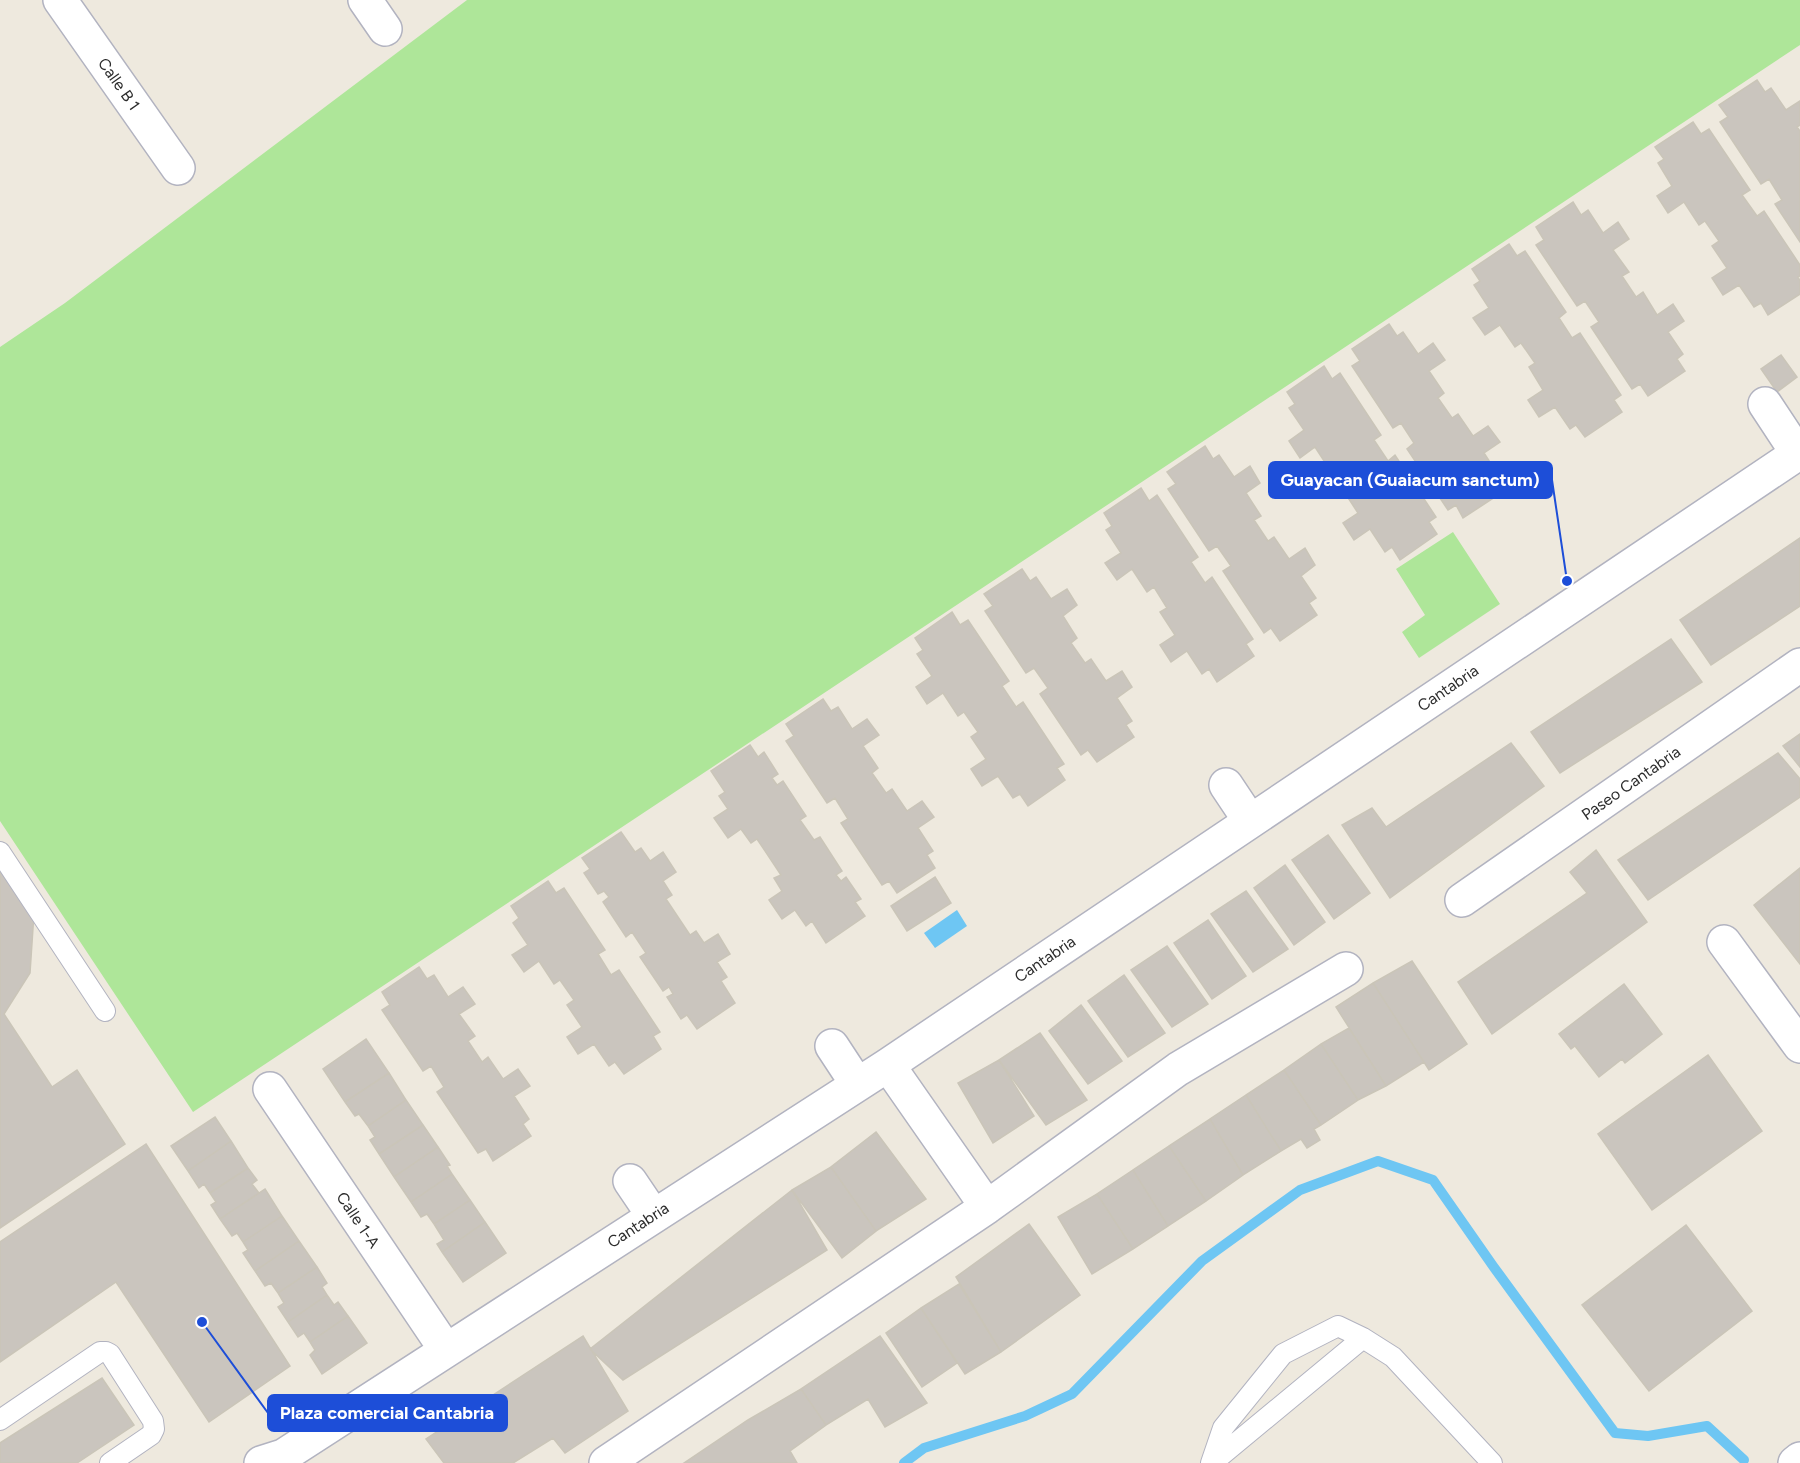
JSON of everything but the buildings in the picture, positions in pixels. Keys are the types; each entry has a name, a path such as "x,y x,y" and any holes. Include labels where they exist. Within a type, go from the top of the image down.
{"street":[{"name":"Calle B 1","path":"60,0 178,168"},
{"path":"365,0 385,29"},
{"path":"1765,404 1799,453"},
{"name":"Cantabria","path":"274,1461 888,1065 1799,453"},
{"name":"Paseo Cantabria","path":"1462,900 1800,665"},
{"path":"1226,785 1250,821"},
{"path":"1724,942 1800,1046"},
{"path":"606,1463 987,1207 1178,1069 1346,969"},
{"path":"832,1046 857,1084"},
{"path":"888,1065 987,1207"},
{"name":"Calle 1-A","path":"270,1089 446,1350"},
{"path":"630,1181 653,1215"},
{"path":"1795,1463 1800,1459"}],"lane":[{"path":"0,852 105,1011"},
{"path":"1212,1463 1224,1428 1283,1354 1338,1326 1363,1338 1393,1357 1492,1463"},
{"path":"1212,1463 1363,1338"},
{"path":"0,1420 100,1352 106,1352 110,1354 153,1421 154,1429 151,1435 110,1463"}],"green space":[{"path":"467,0 1800,0 1800,45 193,1112 0,821 0,347 65,303"},
{"path":"1453,532 1500,604 1419,658 1402,632 1425,615 1396,569"}],"water":[{"path":"957,910 967,926 935,948 924,933"}],"waterway":[{"path":"904,1463 924,1448 1025,1416 1072,1394 1202,1261 1300,1190 1378,1161 1433,1180 1615,1433 1648,1436 1707,1426 1744,1460"}],"place":[{"name":"Guayacan (Guaiacum sanctum)","path":"1567,581"},
{"name":"Plaza comercial Cantabria","path":"202,1322"}]}
